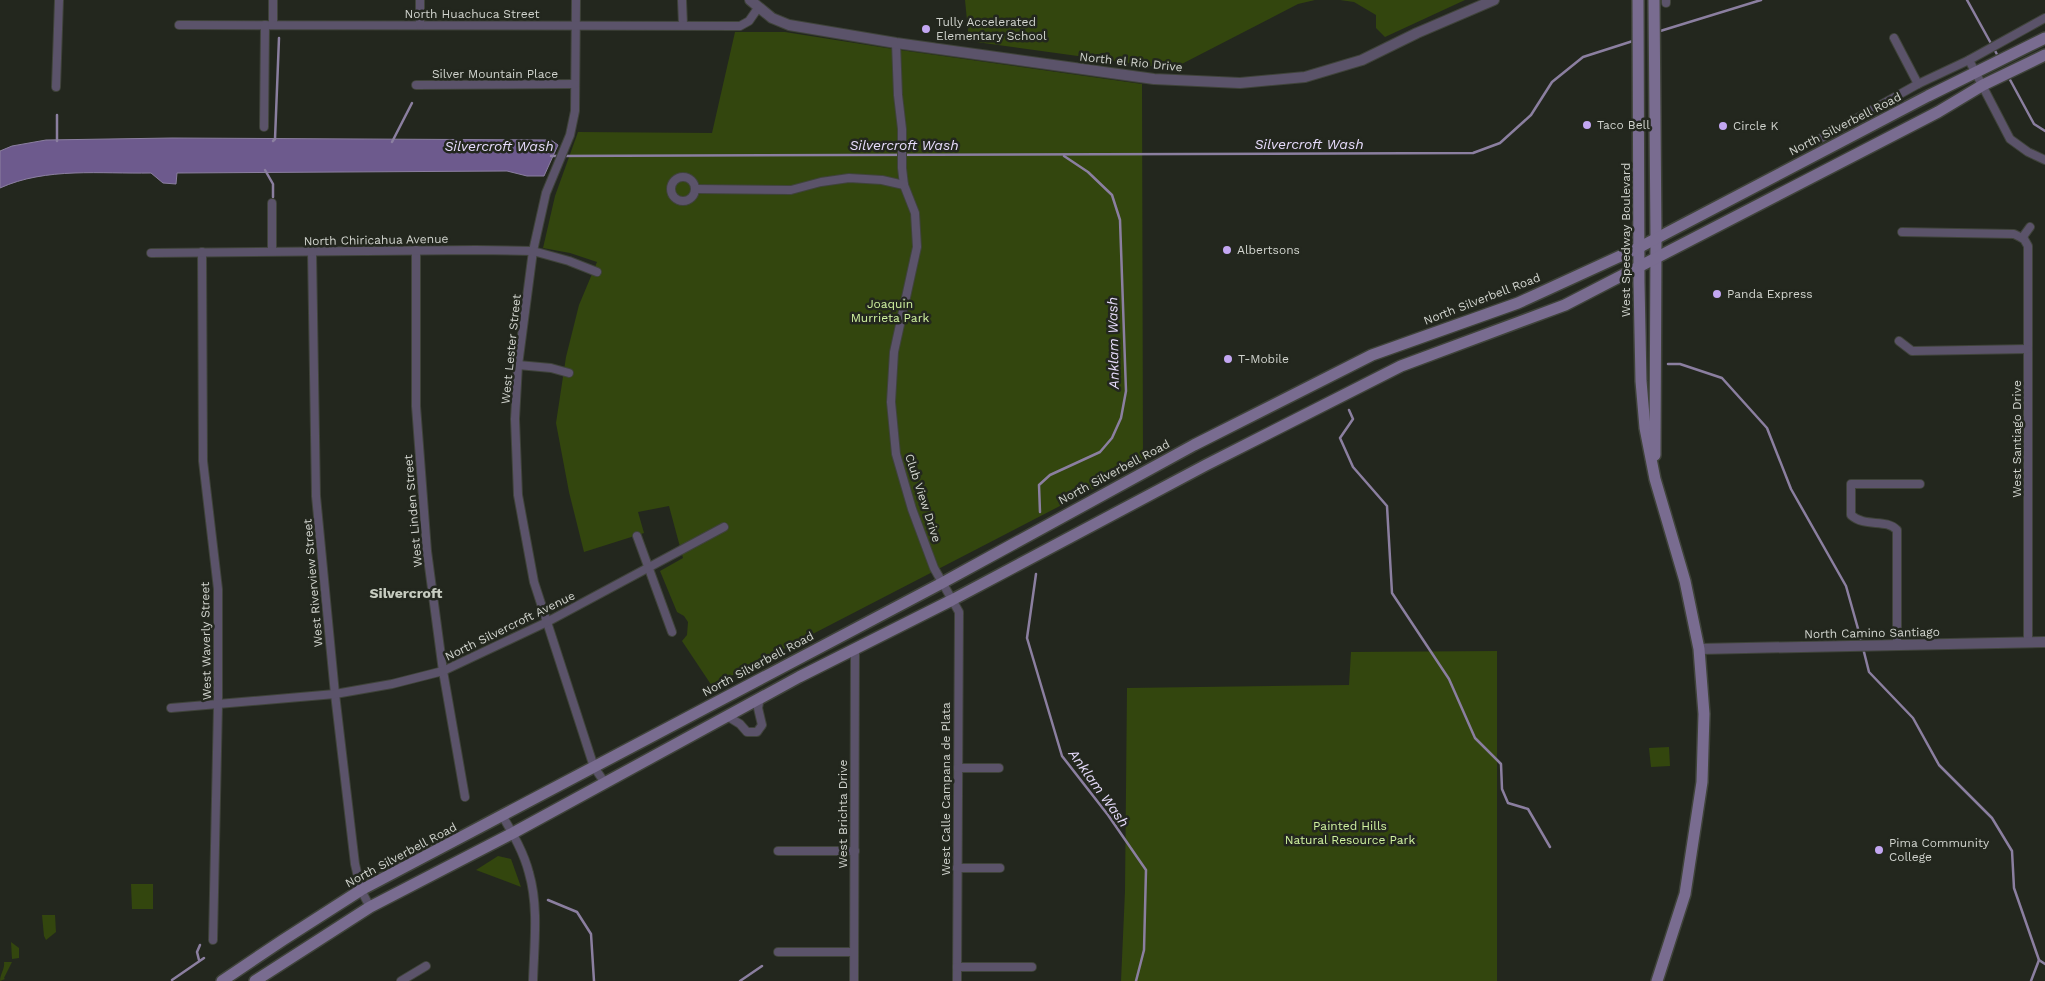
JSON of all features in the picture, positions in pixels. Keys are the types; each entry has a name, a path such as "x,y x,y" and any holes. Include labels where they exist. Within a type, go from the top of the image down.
{"main road":[{"name":"West Speedway Boulevard","path":"1638,0 1639,268 1641,381 1645,428 1655,479 1685,581 1699,649 1704,714 1702,782 1685,894 1658,981"},
{"name":"West Speedway Boulevard","path":"1655,479 1656,238 1654,19 1662,1"},
{"name":"North Silverbell Road","path":"222,981 362,890 942,583 1194,445 1372,355 1518,303 1640,247 2045,38"},
{"path":"255,981 370,907 513,833 760,698 952,600 1206,465 1401,366 1565,305 1938,112 1983,85 2045,55"},
{"path":"1639,107 1655,106"},
{"path":"848,632 855,648"}],"street":[{"path":"56,87 58,0"},
{"path":"264,128 269,25 273,0"},
{"path":"420,0 420,25"},
{"name":"West Lester Street","path":"576,0 575,111 570,136 546,193 533,251 518,365 515,419 518,494 534,582 594,766 605,783"},
{"path":"682,0 683,25"},
{"name":"North el Rio Drive","path":"754,4 772,18 789,25 896,44 1154,79 1240,83 1305,77 1362,60 1417,33 1494,0"},
{"name":"North Huachuca Street","path":"178,25 740,26 749,21 754,4"},
{"name":"North Silverbell Road","path":"1818,140 1918,84 1969,60 2045,18"},
{"path":"1894,38 1918,84"},
{"name":"Club View Drive","path":"896,44 902,168 904,186 915,213 917,247 894,352 892,402 896,445 912,509 934,569 952,600"},
{"path":"1969,60 2010,139 2028,152 2045,160"},
{"name":"Silver Mountain Place","path":"416,85 575,84"},
{"path":"696,189 791,190 820,182 849,178 882,180 904,186"},
{"path":"272,203 272,251"},
{"path":"1902,232 2009,233 2022,238 2030,228"},
{"name":"West Santiago Drive","path":"2022,238 2026,242 2028,250 2028,642"},
{"name":"North Chiricahua Avenue","path":"151,253 416,250 533,251 569,261 596,272"},
{"name":"West Linden Street","path":"416,250 416,406 427,551 443,671 465,797"},
{"name":"West Waverly Street","path":"202,252 203,461 218,589 218,705 213,940"},
{"name":"West Riverview Street","path":"312,252 316,496 334,694 355,864 362,890 370,907"},
{"path":"1899,341 1912,352 2028,349"},
{"path":"518,365 551,368 569,373"},
{"path":"1898,645 1897,530 1889,524 1858,521 1850,515 1851,484 1920,484"},
{"name":"North Silvercroft Avenue","path":"171,708 334,694 392,684 443,671 547,622 724,527"},
{"path":"637,536 672,632"},
{"name":"West Calle Campana de Plata","path":"952,600 959,612 957,981"},
{"name":"North Camino Santiago","path":"1699,649 2045,642"},
{"name":"West Brichta Drive","path":"854,981 855,648"},
{"path":"727,716 740,724 747,732 757,732 762,725 758,708 760,698"},
{"path":"958,768 999,768"},
{"path":"502,817 513,833 529,872 534,905 533,981"},
{"path":"778,850 855,851"},
{"path":"957,868 1000,868"},
{"path":"778,952 854,952"},
{"path":"401,981 426,966"},
{"path":"957,966 1032,967"}],"green space":[{"path":"965,0 1315,0 1298,4 1172,69 969,41"},
{"path":"1340,0 1465,0 1385,37 1376,28 1376,15 1354,2"},
{"name":"Joaquin Murrieta Park","path":"735,32 785,32 1142,84 1143,463 712,686 682,641 687,635 688,622 684,616 677,612 660,571 683,558 669,506 638,512 644,533 584,552 569,492 556,423 566,357 579,305 597,262 570,253 543,248 555,196 578,132 712,133"},
{"name":"Painted Hills Natural Resource Park","path":"1497,651 1497,981 1121,981 1125,891 1127,688 1349,685 1351,652"},
{"path":"1669,747 1670,766 1651,767 1649,748"},
{"path":"498,856 511,859 521,887 476,870"},
{"path":"131,884 153,884 153,909 132,909"},
{"path":"42,915 55,915 56,932 46,940 44,936"},
{"path":"11,942 19,948 19,958 12,959"},
{"path":"4,962 12,962 5,979 0,981 4,967"}],"water":[{"path":"172,138 551,140 558,145 544,176 527,176 507,171 177,173 176,184 163,183 151,173 74,173 36,177 0,188 0,151 12,146 46,140"}],"waterway":[{"name":"Silvercroft Wash","path":"1657,32 1761,0"},
{"name":"Silvercroft Wash","path":"1967,0 1999,58"},
{"path":"273,141 275,139 279,38"},
{"name":"Silvercroft Wash","path":"551,156 1473,153 1500,143 1531,115 1552,82 1583,57 1636,40"},
{"name":"Silvercroft Wash","path":"2008,76 2034,124 2045,131"},
{"path":"392,142 412,103"},
{"path":"57,115 57,141"},
{"name":"Anklam Wash","path":"1040,512 1039,485 1050,475 1100,452 1112,438 1121,418 1126,391 1120,220 1112,195 1088,172 1064,156"},
{"path":"265,170 273,184 273,197"},
{"path":"1668,364 1680,364 1722,378 1767,428 1791,489 1846,586 1862,643"},
{"path":"1349,410 1353,419 1340,438 1353,467 1387,506 1392,593 1449,679 1475,738 1501,764 1502,789 1508,803 1528,809 1550,847"},
{"name":"Anklam Wash","path":"1036,574 1027,638 1062,756 1108,815 1146,870 1144,950 1136,981"},
{"path":"1863,648 1869,672 1913,718 1939,765 1992,818 2012,851 2014,888 2039,960 2045,964"},
{"path":"548,900 577,912 591,934 594,981"},
{"path":"199,960 197,952 200,945"},
{"path":"172,980 204,958"},
{"path":"2031,981 2039,960"},
{"path":"740,981 762,966"}],"place":[{"name":"Tully Accelerated Elementary School","path":"926,29"},
{"name":"Taco Bell","path":"1587,125"},
{"name":"Circle K","path":"1723,126"},
{"name":"Albertsons","path":"1227,250"},
{"name":"Panda Express","path":"1717,294"},
{"name":"T-Mobile","path":"1228,359"},
{"name":"Pima Community College","path":"1879,850"}],"district":[{"name":"Silvercroft","path":"406,593"}]}
